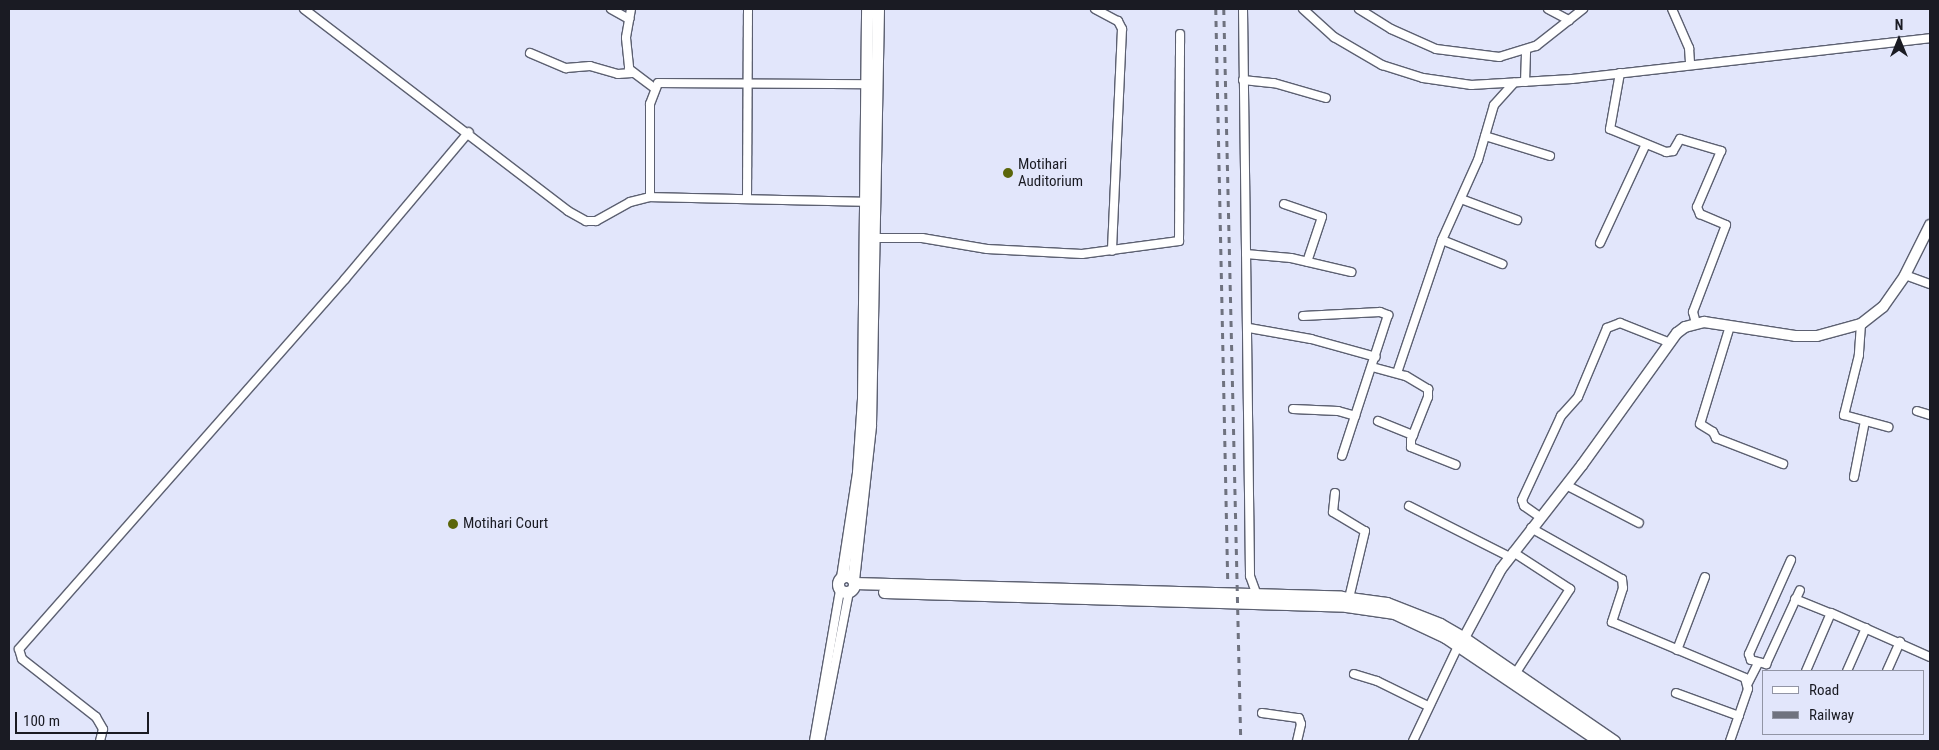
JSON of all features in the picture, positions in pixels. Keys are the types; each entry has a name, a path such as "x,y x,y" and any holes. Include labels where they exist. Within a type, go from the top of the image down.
{"main road":[{"path":"867,9 872,84"},
{"path":"848,585 862,409 871,202 872,84 878,9"},
{"path":"848,585 868,456 876,238 871,202"},
{"path":"848,585 1349,598 1401,607 1515,674 1614,741"},
{"path":"848,585 1346,606 1394,613 1461,642 1598,741"}],"street":[{"path":"304,9 469,132 568,211 586,221 602,219 630,202 650,198 871,202"},
{"path":"611,9 629,19"},
{"path":"631,9 626,47 632,73"},
{"path":"747,199 748,9"},
{"path":"1095,9 1118,21 1122,29 1112,251"},
{"path":"1243,9 1246,254 1249,328 1250,576 1257,595"},
{"path":"1303,9 1334,37 1392,69 1448,83 1525,82 1930,38"},
{"path":"1359,9 1391,29 1436,49 1485,57 1526,52 1583,9"},
{"path":"1548,9 1569,20"},
{"path":"1672,9 1689,48 1690,64"},
{"path":"876,238 922,238 987,249 1048,253 1112,251 1178,242 1180,239 1180,34"},
{"path":"1525,82 1526,52"},
{"path":"530,53 566,68 594,66 618,74 632,73 654,88"},
{"path":"1620,73 1609,127 1646,144 1671,152 1682,139 1721,151 1697,208 1700,214 1726,225 1693,312 1696,323"},
{"path":"1244,80 1274,83 1326,98"},
{"path":"650,198 650,104 654,88 664,81 872,84"},
{"path":"1397,373 1442,240 1461,199 1496,101 1514,83"},
{"path":"100,741 103,728 96,717 22,659 19,649 164,481 310,320 469,132"},
{"path":"1485,136 1550,156"},
{"path":"1600,244 1646,144"},
{"path":"1461,199 1517,220"},
{"path":"1284,204 1322,217 1307,262"},
{"path":"1414,741 1428,706 1461,642 1512,554 1566,485 1668,342 1685,327 1696,323 1714,322 1757,332 1817,336 1861,324 1882,307 1905,275 1930,225"},
{"path":"1442,240 1502,264"},
{"path":"1246,254 1307,262 1351,272"},
{"path":"1905,275 1930,284"},
{"path":"1303,316 1386,312 1388,320 1342,456"},
{"path":"1540,517 1524,506 1522,500 1561,416 1578,397 1607,328 1620,323 1668,342"},
{"path":"1861,324 1859,355 1844,413 1865,421 1888,426"},
{"path":"1730,326 1700,424 1713,432 1716,438 1783,464"},
{"path":"1249,328 1311,339 1376,357"},
{"path":"1372,366 1397,373 1429,392 1413,435 1411,442 1413,448 1456,465"},
{"path":"1293,409 1338,411 1355,416"},
{"path":"1917,411 1930,415"},
{"path":"1854,477 1865,421"},
{"path":"1378,422 1413,435"},
{"path":"1566,485 1639,523"},
{"path":"1335,493 1333,512 1365,531 1349,598"},
{"path":"1410,506 1512,554 1570,589 1515,674"},
{"path":"1531,528 1622,579 1624,585 1612,622 1741,676 1748,683"},
{"path":"1791,560 1749,654 1749,659 1763,665 1768,661 1800,590"},
{"path":"1677,650 1705,576"},
{"path":"814,741 848,585"},
{"path":"820,741 848,585"},
{"path":"1795,599 1900,642 1930,657"},
{"path":"1806,670 1830,613"},
{"path":"1848,670 1866,628"},
{"path":"1887,670 1900,642"},
{"path":"1730,741 1748,683 1758,664"},
{"path":"1354,674 1377,681 1428,706"},
{"path":"1676,693 1739,716"},
{"path":"1262,713 1299,718 1301,724 1297,741"}],"railway":[{"path":"1216,9 1228,583"},
{"path":"1224,9 1241,741"}],"place":[{"name":"Motihari Auditorium","path":"1008,173"},
{"name":"Motihari Court","path":"453,524"}]}
